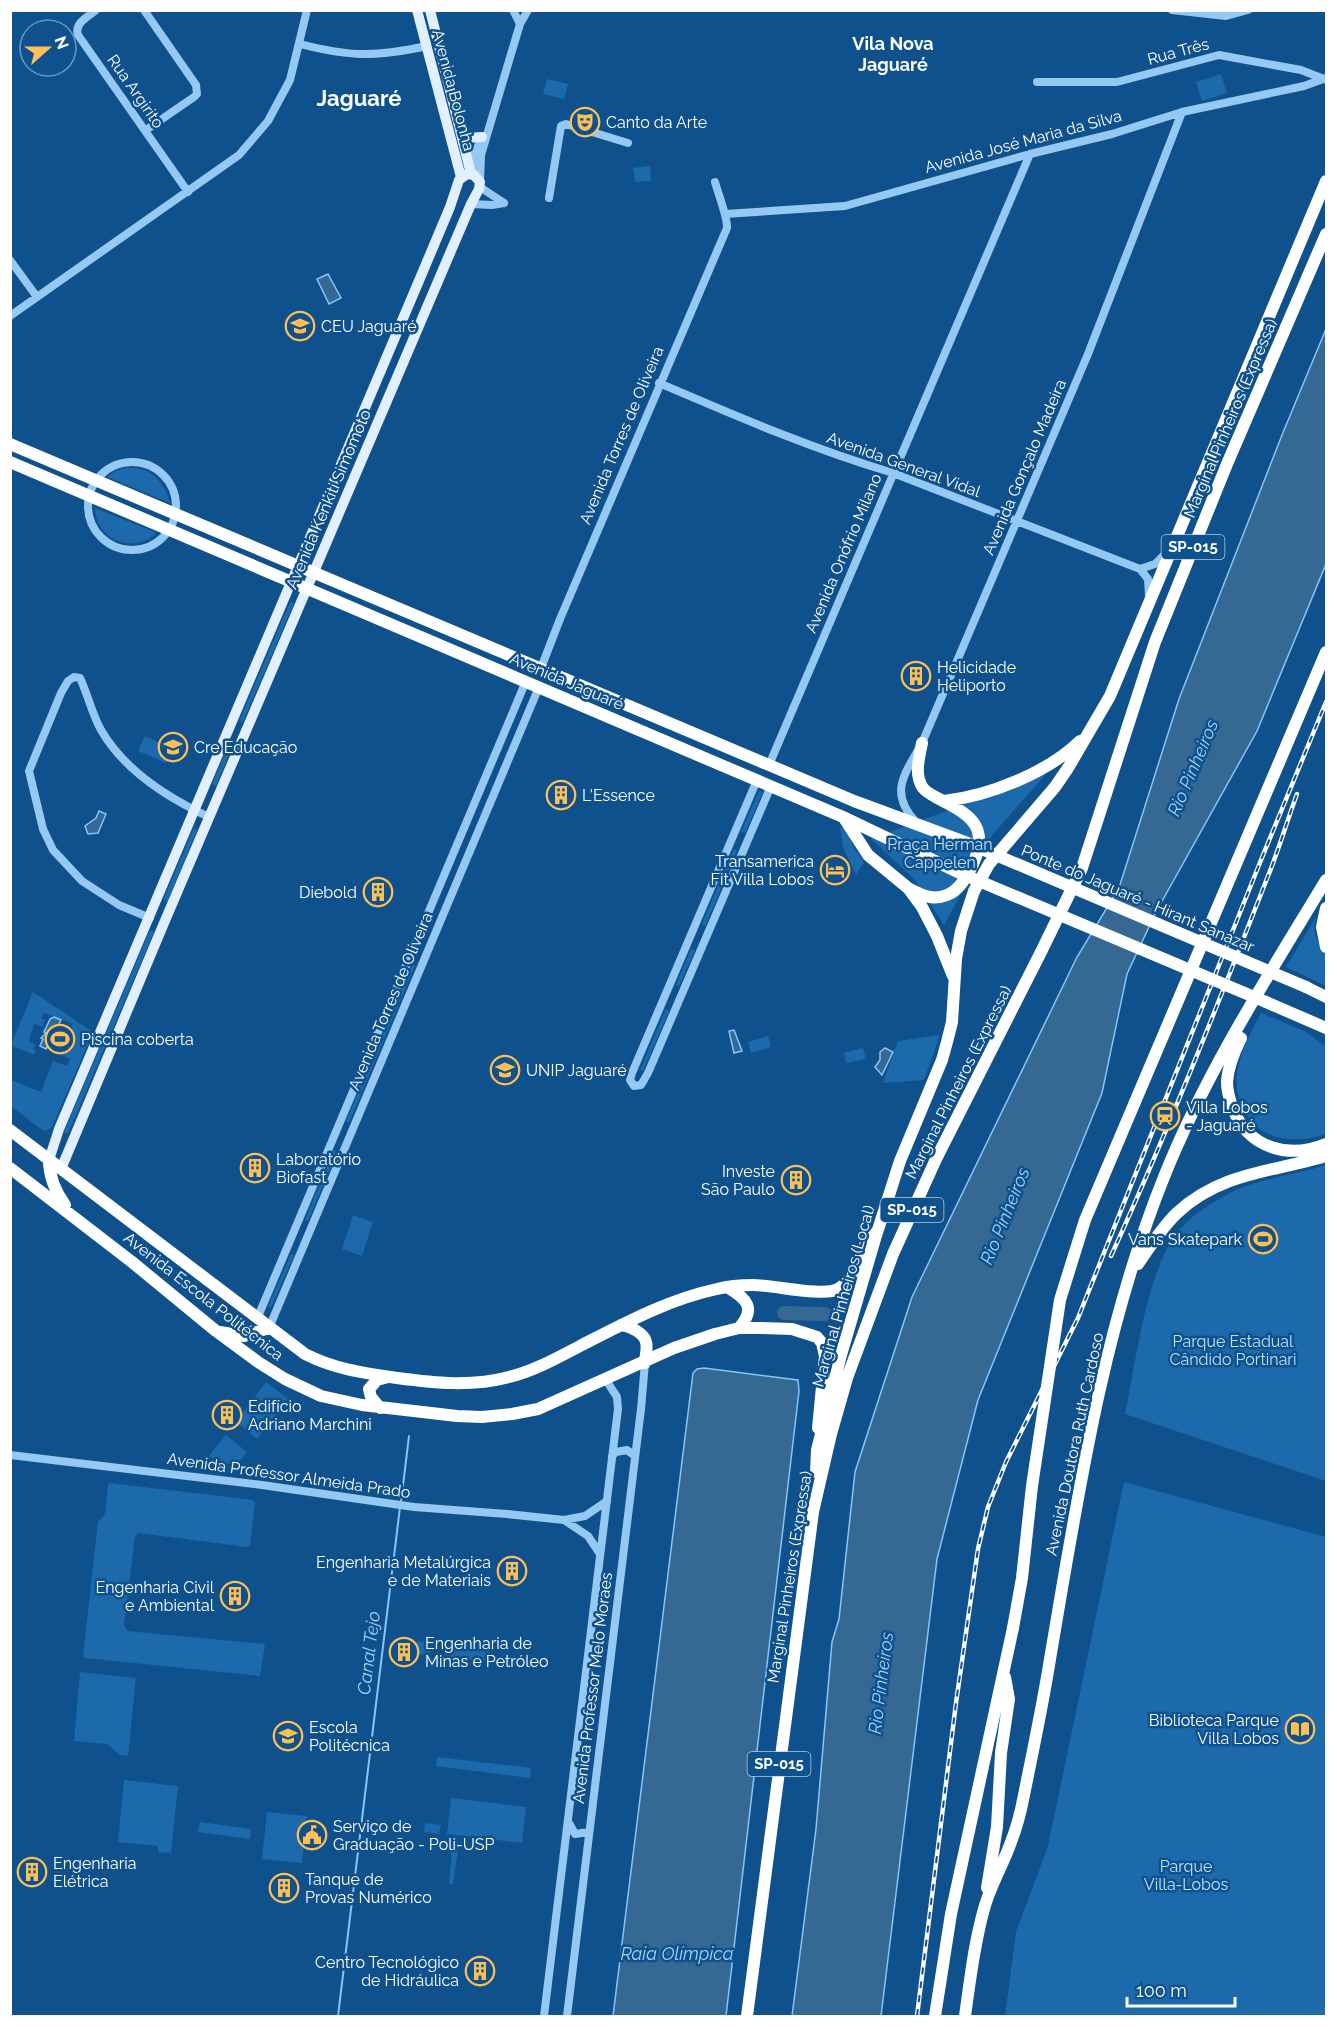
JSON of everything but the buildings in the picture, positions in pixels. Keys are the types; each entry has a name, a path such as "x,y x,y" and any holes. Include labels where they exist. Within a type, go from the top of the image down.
{"highway":[{"name":"Marginal Pinheiros (Local)","path":"813,1512 817,1450 841,1355 900,1161 945,1051 952,1022 954,978 961,931 980,877 1068,768 1110,696 1326,181"},
{"path":"1302,239 1326,202"},
{"name":"Marginal Pinheiros (Expressa)","path":"747,2016 813,1512 847,1378 893,1254 936,1158 1082,868 1155,642 1227,464 1326,234"},
{"name":"Avenida Jaguaré","path":"10,444 854,801 921,827 957,838"},
{"name":"Avenida Jaguaré","path":"10,462 843,817 955,870 1296,1015 1323,1029"},
{"path":"935,2016 951,1914 1004,1674 1022,1578 1032,1486 1060,1300 1084,1220 1326,652"},
{"path":"944,801 972,797 1015,781 1060,758 1087,734"},
{"path":"843,817 868,855 908,888 929,898 948,894 957,889 975,859 979,840 977,826 966,813 931,795 921,784 918,766 922,743"},
{"name":"Ponte do Jaguaré - Hirant Sanazar","path":"957,838 1326,997"},
{"name":"Avenida Doutora Ruth Cardoso","path":"965,2016 984,1907 1011,1843 1020,1813 1050,1661 1088,1441 1102,1378 1132,1270 1160,1188 1186,1124 1212,1074 1326,880"},
{"path":"908,888 931,922 954,978"},
{"path":"1326,908 1322,927 1326,947"},
{"path":"1249,1012 1248,1023 1232,1056 1227,1080 1229,1097 1238,1120 1253,1137 1268,1147 1304,1151 1326,1144"},
{"name":"Avenida Escola Politécnica","path":"10,1130 305,1354 324,1364 341,1369 452,1384 509,1377 535,1368 621,1325 679,1300 727,1287 754,1285 827,1292 841,1287 862,1252 889,1180 900,1161"},
{"path":"1132,1270 1170,1220 1207,1190 1245,1175 1326,1156"},
{"path":"49,1160 54,1188 75,1218"},
{"name":"Avenida Escola Politécnica","path":"10,1168 216,1331 264,1365 321,1396 380,1408 457,1416 482,1417 512,1414 538,1409 692,1341 739,1328 792,1329 812,1334 822,1343 825,1356 818,1415 817,1450"},
{"path":"727,1287 741,1296 748,1305 747,1318 739,1328"},
{"path":"621,1325 628,1326 645,1339 647,1344 645,1363"},
{"path":"216,1331 244,1336 268,1328"},
{"path":"380,1408 371,1398 369,1389 377,1380 389,1377"},
{"path":"984,1907 997,1827 1001,1752 1009,1699 1008,1683 1004,1674"}],"main road":[{"name":"Avenida Bolonha","path":"417,10 471,182"},
{"name":"Avenida Bolonha","path":"430,10 463,136 471,182"},
{"path":"463,136 467,138 486,133"},
{"name":"Avenida Kenkiti Simomoto","path":"61,1169 471,204 471,182"},
{"name":"Avenida Kenkiti Simomoto","path":"49,1160 55,1139 119,986 150,918 392,345 471,182"},
{"path":"392,345 408,353"},
{"path":"228,730 243,737"},
{"path":"119,986 135,992"}],"street":[{"name":"Rua Argirito","path":"96,10 78,25 76,30 78,35 188,192"},
{"path":"144,10 197,89 194,97 146,130"},
{"path":"10,316 239,155 268,121 290,80 307,10"},
{"path":"513,10 520,24"},
{"path":"471,204 492,205 504,202 471,182 480,161 486,133 520,24 528,10"},
{"path":"1172,10 1226,16 1248,10"},
{"path":"300,44 352,55 386,54 427,46"},
{"name":"Rua Três","path":"1037,82 1117,82 1219,55 1301,70 1325,78"},
{"name":"Avenida José Maria da Silva","path":"725,214 837,207 1112,134 1182,112 1304,86 1325,78"},
{"name":"Avenida Gonçalo Madeira","path":"921,827 905,810 901,794 908,768 922,743 1088,354 1182,112"},
{"path":"549,198 559,131 564,125 628,143"},
{"name":"Avenida Onófrio Milano","path":"769,765 1030,154"},
{"path":"716,182 725,214"},
{"name":"Avenida Torres de Oliveira","path":"541,668 659,383 727,228 728,222 725,214"},
{"path":"10,260 37,297"},
{"name":"Avenida General Vidal","path":"659,383 764,428 852,461 893,473 1140,569"},
{"path":"134,462 149,465 161,473 171,484 175,498 175,514 169,530 159,541 140,550 125,550 111,546 99,537 91,525 87,511 88,495 96,480 106,469 120,463 134,462"},
{"path":"1149,599 1149,583 1146,575 1140,569 1155,564 1172,547"},
{"path":"150,918 119,905 82,881 53,850 43,829 29,771 62,693 71,678 80,678 100,729 115,751 134,771 194,810 209,817"},
{"name":"Avenida Torres de Oliveira","path":"257,1319 526,681"},
{"name":"Avenida Torres de Oliveira","path":"268,1328 539,687"},
{"path":"757,780 630,1078 634,1086 641,1085 648,1073 771,786"},
{"path":"733,837 747,843"},
{"path":"459,839 472,845"},
{"path":"436,896 448,901"},
{"path":"692,934 706,939"},
{"path":"412,951 425,957"},
{"path":"666,994 680,999"},
{"path":"294,1232 307,1237"},
{"name":"Avenida Professor Melo Moraes","path":"567,2016 645,1363"},
{"name":"Avenida Professor Melo Moraes","path":"544,2016 618,1403 606,1380"},
{"path":"612,1456 616,1452 627,1450 635,1456"},
{"name":"Avenida Professor Almeida Prado","path":"10,1455 262,1485 414,1507 564,1520 585,1516 607,1501"},
{"name":"Avenida Professor Almeida Prado","path":"564,1520 588,1536 600,1554"},
{"path":"569,1823 576,1834 589,1832"}],"green space":[{"path":"1221,74 1227,93 1202,101 1196,82"},
{"path":"547,79 568,84 564,99 543,94"},
{"path":"650,166 651,181 635,182 633,168"},
{"path":"135,468 155,476 164,488 170,503 107,477 115,471"},
{"path":"95,508 157,533 137,543 117,541 102,528"},
{"path":"290,602 294,603 243,722 239,721"},
{"path":"145,736 172,748 166,763 138,751"},
{"path":"228,746 232,748 216,786 212,784"},
{"name":"Praça Herman Cappelen","path":"1046,774 993,834 944,925 914,879 871,839"},
{"path":"759,791 763,792 745,833 741,832"},
{"path":"840,827 845,828 854,848 864,862 856,875 843,847"},
{"path":"194,828 197,830 167,902 163,900"},
{"path":"734,849 737,851 705,926 702,924"},
{"path":"1316,917 1315,934 1327,963 1326,986 1286,967"},
{"path":"150,930 154,932 68,1134 64,1132"},
{"path":"691,949 695,950 679,986 676,985"},
{"path":"412,965 415,966 349,1123 346,1121"},
{"path":"33,992 93,1032 52,1127 46,1131 11,1106 11,1080 41,1092 53,1061 67,1066 70,1059 61,1055 73,1024 44,1013 41,1018 45,1020 42,1027 34,1023 29,1041 35,1045 34,1055 11,1045"},
{"path":"666,1009 669,1011 643,1071 640,1070"},
{"path":"1261,1013 1306,1032 1326,1047 1326,1134 1296,1139 1269,1134 1257,1127 1241,1104 1237,1088 1238,1069 1244,1049"},
{"path":"940,1035 924,1080 883,1083 898,1041"},
{"path":"768,1036 771,1047 751,1053 748,1042"},
{"path":"863,1048 866,1059 846,1063 844,1053"},
{"path":"334,1150 337,1152 308,1221 305,1220"},
{"name":"Parque Estadual Cândido Portinari","path":"1326,1165 1326,1481 1125,1414 1148,1299 1163,1256 1178,1231 1204,1208 1238,1189"},
{"path":"353,1215 373,1222 362,1256 342,1249"},
{"path":"291,1254 294,1255 271,1308 268,1306"},
{"path":"266,1382 288,1399 257,1439 236,1422"},
{"path":"226,1435 247,1452 236,1466 208,1457"},
{"name":"Parque Villa-Lobos","path":"1124,1482 1326,1537 1326,2016 1005,2016 1016,1932 1048,1846"},
{"path":"110,1483 253,1500 255,1503 250,1546 247,1547 138,1533 135,1537 124,1624 127,1631 265,1644 260,1676 83,1656 98,1522 105,1514"},
{"path":"417,1641 432,1643 430,1655 416,1654"},
{"path":"447,1645 490,1650 488,1662 445,1657"},
{"path":"80,1672 136,1678 128,1756 120,1755 107,1744 74,1741"},
{"path":"437,1757 531,1768 530,1778 436,1766"},
{"path":"124,1780 178,1786 171,1853 158,1852 158,1846 118,1842"},
{"path":"451,1798 526,1807 522,1843 447,1834"},
{"path":"267,1812 307,1816 302,1863 262,1859"},
{"path":"200,1822 251,1829 250,1839 198,1832"},
{"path":"425,1823 441,1825 439,1834 424,1832"},
{"path":"452,1848 458,1849 453,1884 449,1884"}],"water":[{"path":"328,274 341,298 329,304 317,279"},
{"name":"Rio Pinheiros","path":"1326,329 1326,564 1257,731 1156,912 1127,974 1102,1093 978,1400 937,1559 881,2016 792,2016 816,1829 832,1642 839,1619 855,1472 912,1297 1077,957 1119,888 1179,699"},
{"path":"99,811 106,814 98,833 88,834 85,826 96,818"},
{"path":"54,1017 61,1020 57,1028 53,1030 53,1037 46,1049 40,1046 43,1039 41,1038 46,1033 44,1032 50,1019"},
{"path":"734,1030 742,1051 734,1053 729,1031"},
{"path":"885,1048 893,1052 882,1075 875,1067 880,1060 880,1052"},
{"name":"Raia Olímpica","path":"697,1369 798,1380 799,1391 726,2016 613,2016 693,1373"}],"waterway":[{"path":"784,1313 825,1314"},
{"name":"Canal Tejo","path":"401,1502 409,1436"},
{"name":"Canal Tejo","path":"338,2016 400,1507"}],"railway":[{"path":"917,2016 956,1703 978,1549 988,1507 1006,1462 1078,1318 1326,702"},
{"path":"1111,1256 1153,1162 1211,1020 1272,866 1297,794"}],"place":[{"name":"Canto da Arte","path":"585,122"},
{"name":"CEU Jaguaré","path":"300,326"},
{"name":"Helicidade Heliporto","path":"916,676"},
{"name":"Cre Educação","path":"173,747"},
{"name":"L'Essence","path":"561,795"},
{"name":"Transamerica Fit Villa Lobos","path":"835,870"},
{"name":"Diebold","path":"378,892"},
{"name":"Piscina coberta","path":"60,1039"},
{"name":"UNIP Jaguaré","path":"505,1070"},
{"name":"Villa Lobos - Jaguaré","path":"1165,1116"},
{"name":"Laboratório Biofast","path":"255,1168"},
{"name":"Investe São Paulo","path":"796,1180"},
{"name":"Vans Skatepark","path":"1263,1239"},
{"name":"Edifício Adriano Marchini","path":"227,1415"},
{"name":"Engenharia Metalúrgica e de Materiais","path":"512,1571"},
{"name":"Engenharia Civil e Ambiental","path":"235,1596"},
{"name":"Engenharia de Minas e Petróleo","path":"404,1652"},
{"name":"Biblioteca Parque Villa Lobos","path":"1300,1729"},
{"name":"Escola Politécnica","path":"288,1736"},
{"name":"Serviço de Graduação - Poli-USP","path":"312,1835"},
{"name":"Engenharia Elétrica","path":"32,1872"},
{"name":"Tanque de Provas Numérico","path":"284,1888"},
{"name":"Centro Tecnológico de Hidráulica","path":"480,1971"}],"district":[{"name":"Vila Nova Jaguaré","path":"893,54"},
{"name":"Jaguaré","path":"359,98"}]}
